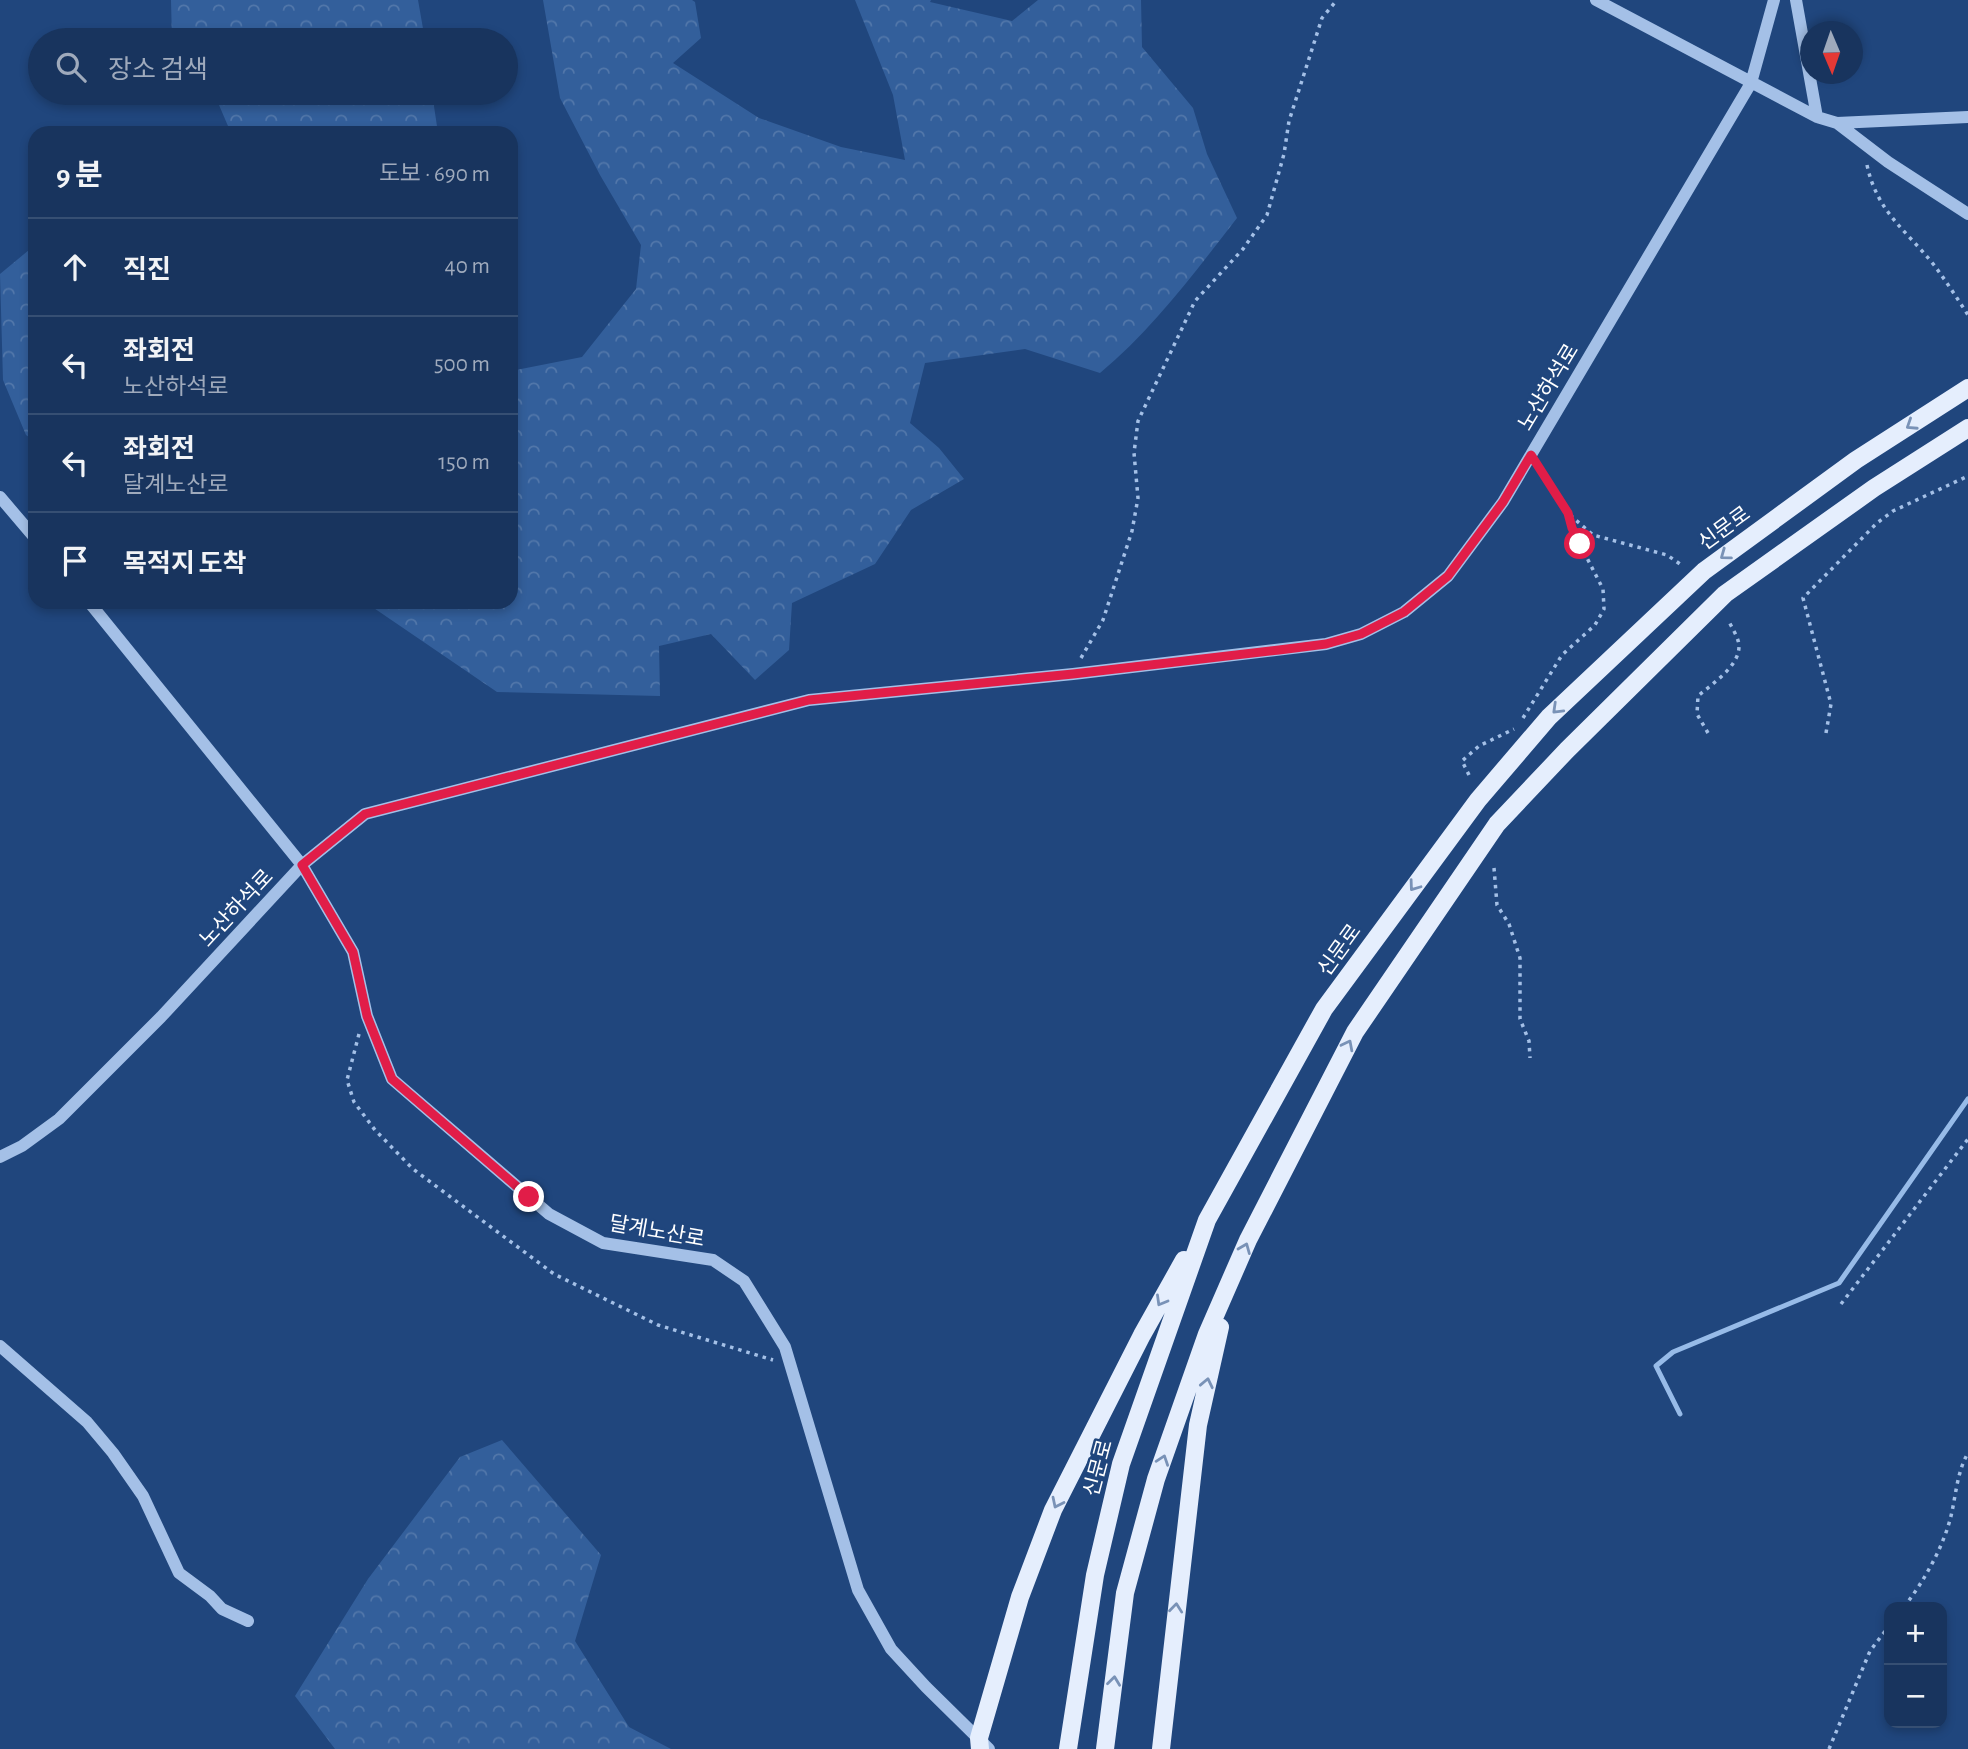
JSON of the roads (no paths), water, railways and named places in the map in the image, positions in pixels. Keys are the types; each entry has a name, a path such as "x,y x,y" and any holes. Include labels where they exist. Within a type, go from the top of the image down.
{"main road":[{"name":"신문로","path":"1068,1749 1095,1575 1121,1464 1207,1220 1324,1009 1478,800 1549,717 1703,571 1856,460 1968,388"},
{"path":"1105,1749 1129,1580 1156,1479 1207,1334 1248,1240 1355,1032 1497,824 1567,750 1725,594 1874,488 1968,428"},
{"path":"983,1745 1020,1597 1053,1510 1142,1335 1207,1220"},
{"path":"1161,1749 1198,1425 1232,1278"}],"street":[{"path":"1596,0 1817,117 1837,123 1968,117"},
{"name":"노산하석로","path":"0,1157 22,1146 59,1119 162,1017 302,865 365,814 809,700 1073,674 1326,644 1361,634 1404,612 1448,576 1503,502 1751,83 1774,0"},
{"path":"1796,0 1817,117"},
{"path":"1837,123 1968,214"},
{"path":"0,497 28,530"},
{"name":"달계노산로","path":"95,609 302,865 353,952 367,1016 392,1079 549,1214 603,1243 713,1260 744,1281 785,1347 858,1590 891,1648 983,1745"},
{"path":"0,1346 87,1422 113,1453 142,1496 179,1573 210,1596 222,1609 248,1621"}],"waterway":[{"path":"1680,1414 1656,1366 1673,1352 1839,1283 1968,1099"}]}
